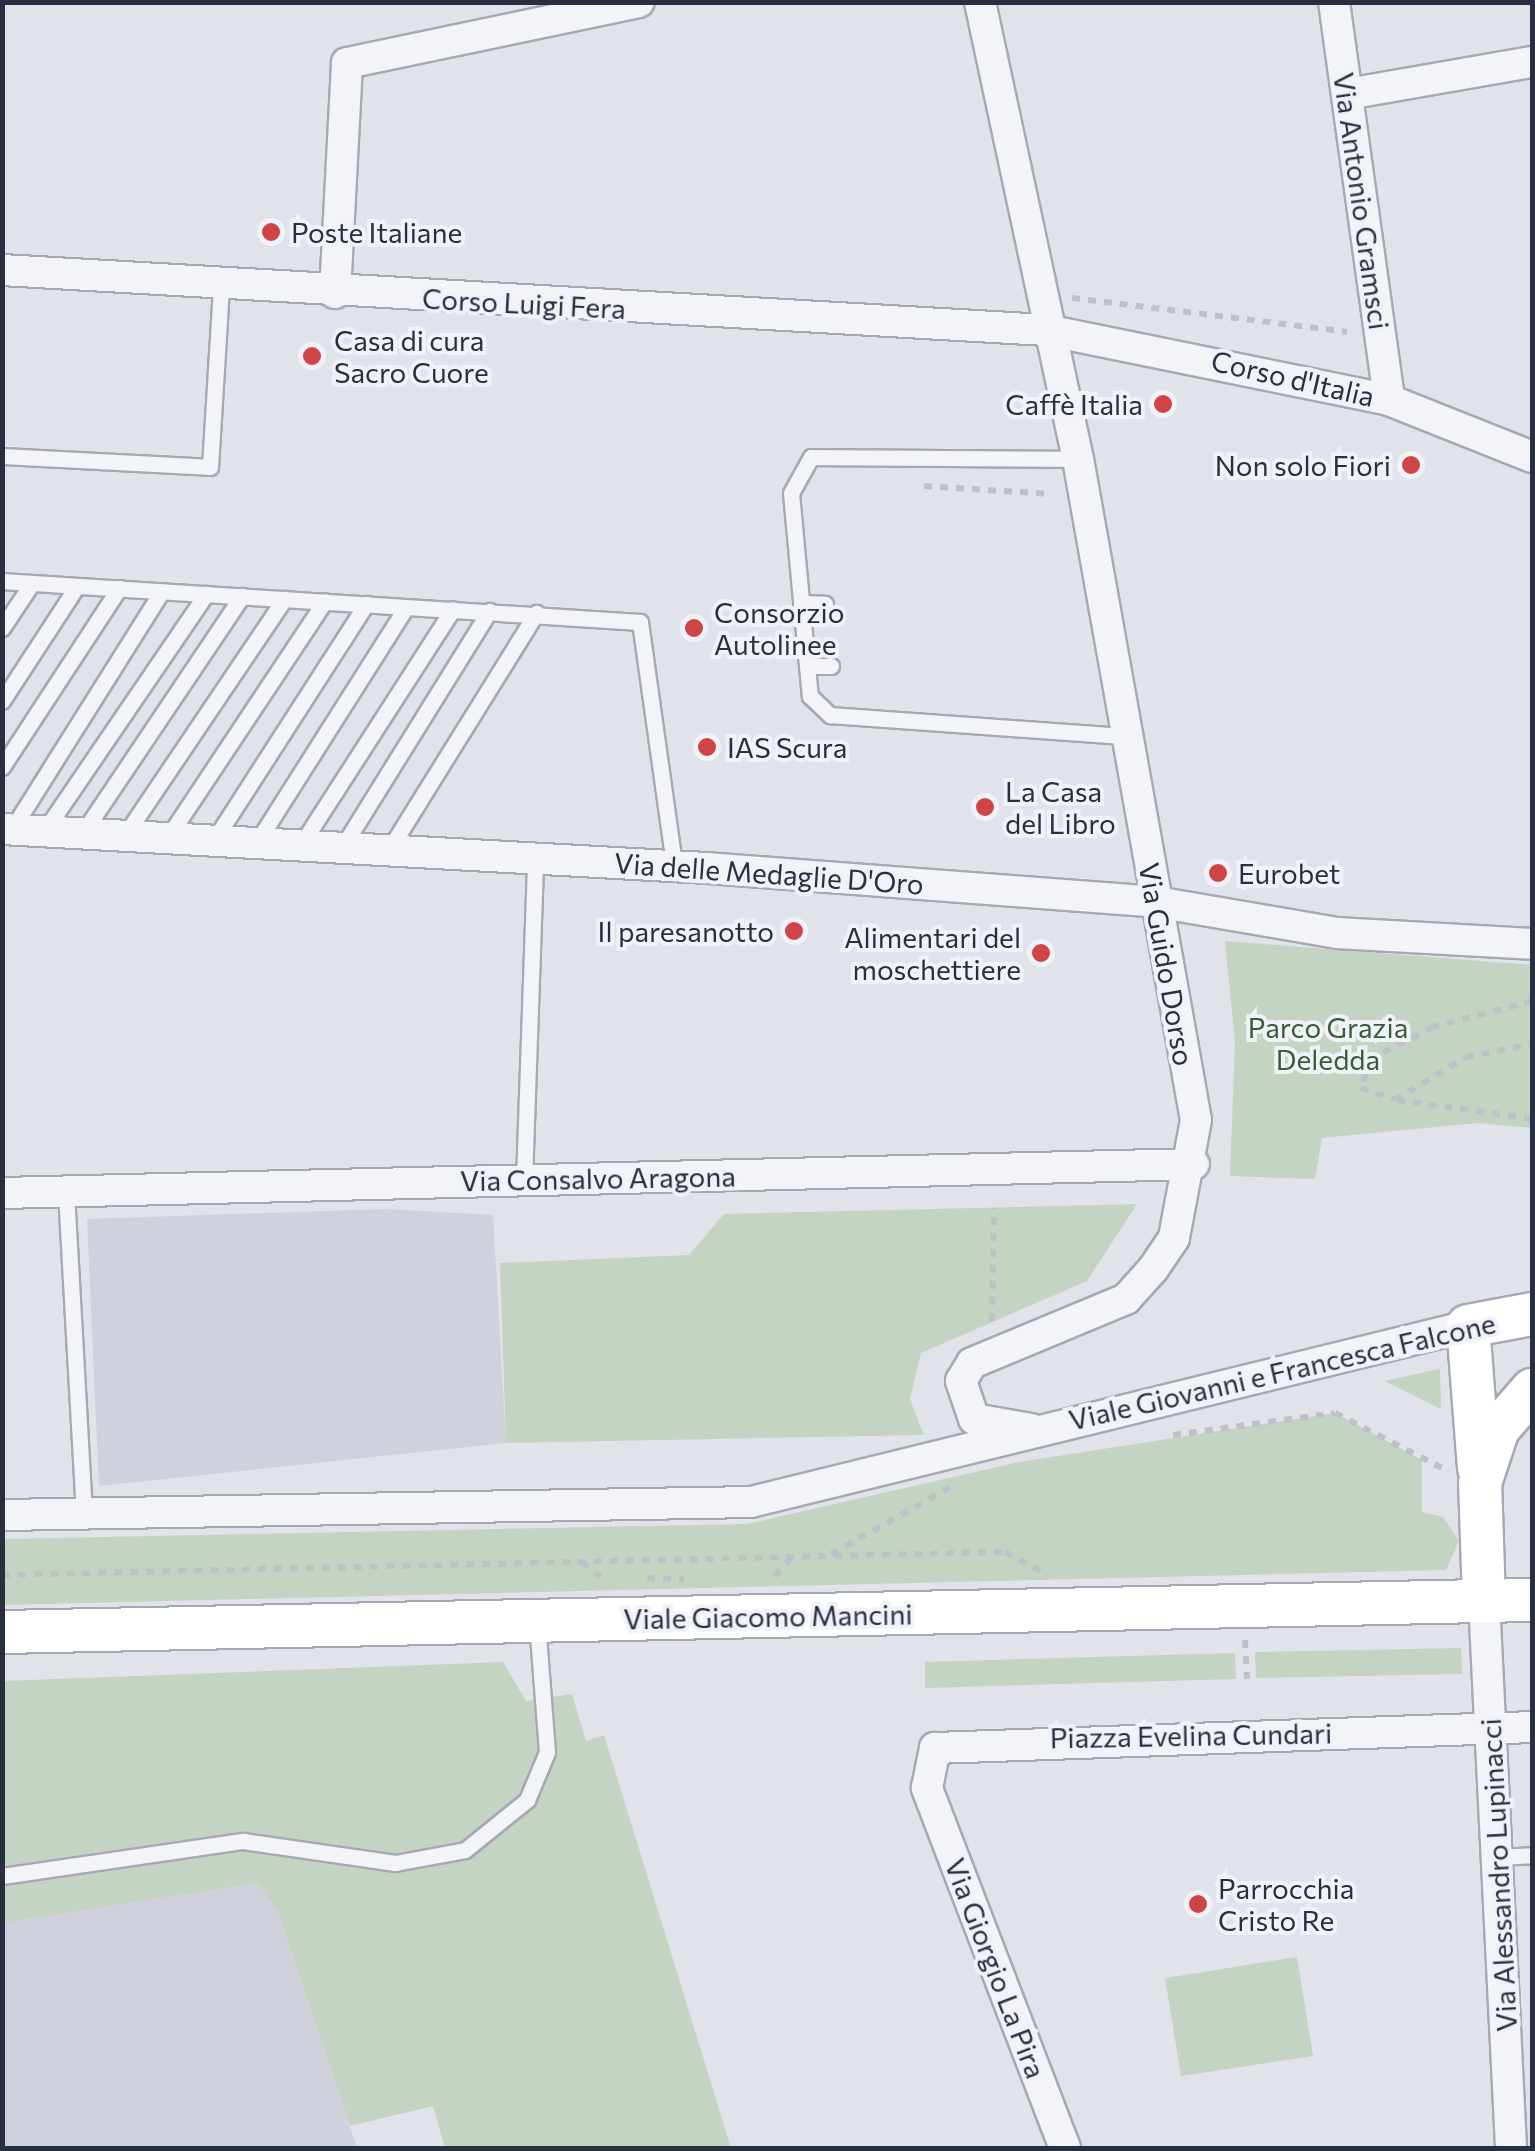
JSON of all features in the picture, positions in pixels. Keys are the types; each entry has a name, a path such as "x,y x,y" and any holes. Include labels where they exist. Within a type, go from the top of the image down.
{"street":[{"path":"335,293 346,63 638,2"},
{"name":"Via Guido Dorso","path":"980,2 1037,294 1078,460 1196,1120 1194,1164 1174,1238 1126,1299 972,1363 961,1382 974,1419 1031,1429"},
{"name":"Via Antonio Gramsci","path":"1334,2 1389,400"},
{"path":"1348,94 1532,62"},
{"name":"Corso Luigi Fera","path":"2,270 335,293 1046,330"},
{"name":"Corso d'Italia","path":"1046,330 1389,400 1532,456"},
{"name":"Via delle Medaglie D'Oro","path":"7,829 674,865 1156,902 1337,933 1532,944"},
{"name":"Via Consalvo Aragona","path":"2,1193 1194,1164"},
{"name":"Viale Giovanni e Francesca Falcone","path":"2,1515 750,1502 1031,1429 1532,1314"},
{"path":"1468,1326 1484,1601"},
{"path":"1480,1483 1515,1430 1532,1390"},
{"name":"Viale Giacomo Mancini","path":"2,1632 1532,1600"},
{"name":"Via Alessandro Lupinacci","path":"1484,1601 1512,2148"},
{"name":"Piazza Evelina Cundari","path":"927,1788 928,1760 945,1741 1532,1726"},
{"name":"Via Giorgio La Pira","path":"927,1788 1065,2148"}],"lane":[{"path":"2,456 210,467 221,286"},
{"path":"1078,460 811,457 791,492 812,707 830,715 1126,736"},
{"path":"2,581 640,622 674,865"},
{"path":"2,628 32,583"},
{"path":"2,700 77,586"},
{"path":"2,767 119,588"},
{"path":"7,829 162,591"},
{"path":"44,831 206,594"},
{"path":"82,834 242,596"},
{"path":"125,836 284,599"},
{"path":"168,838 325,602"},
{"path":"801,603 825,604"},
{"path":"214,840 366,604"},
{"path":"257,842 406,606"},
{"path":"302,843 453,609"},
{"path":"343,846 489,611"},
{"path":"390,848 536,613"},
{"path":"807,666 831,666"},
{"path":"524,1180 536,857"},
{"path":"66,1192 84,1513"},
{"path":"2,1876 242,1841 395,1862 465,1850 527,1800 547,1752 536,1621"},
{"path":"1496,1857 1532,1856"}],"path":[{"path":"1037,294 1382,336"},
{"path":"903,484 1050,493 1062,502"},
{"path":"1532,1001 1433,1027 1371,1059 1364,1094 1532,1119"},
{"path":"1396,1100 1466,1056 1532,1044"},
{"path":"992,1321 994,1208"},
{"path":"830,1555 960,1482"},
{"path":"2,1575 1005,1552 1049,1576 1068,1576"},
{"path":"1245,1640 1246,1679"}],"shaded area":[{"path":"386,1209 493,1215 506,1443 99,1486 87,1219"},
{"path":"258,1883 278,1912 357,2148 3,2148 3,1923"}],"green space":[{"name":"Parco Grazia Deledda","path":"1225,941 1532,965 1532,1128 1477,1123 1322,1138 1315,1179 1230,1176 1235,1041"},
{"path":"1137,1204 1087,1281 921,1353 910,1399 924,1435 506,1443 500,1263 689,1255 724,1214"},
{"path":"1439,1369 1441,1409 1385,1381"},
{"path":"1335,1413 1422,1460 1422,1512 1443,1517 1459,1541 1446,1570 3,1605 3,1539 747,1524 1019,1462"},
{"path":"1461,1648 1462,1674 1256,1678 1255,1652"},
{"path":"1235,1653 1236,1679 925,1688 925,1662"},
{"path":"503,1662 526,1701 572,1694 586,1741 604,1735 731,2148 445,2148 433,2106 350,2126 278,1912 258,1883 3,1923 3,1681"},
{"path":"1297,1957 1313,2056 1181,2076 1165,1978"}],"place":[{"name":"Poste Italiane","path":"271,232"},
{"name":"Casa di cura Sacro Cuore","path":"312,356"},
{"name":"Caffè Italia","path":"1163,404"},
{"name":"Non solo Fiori","path":"1411,465"},
{"name":"Consorzio Autolinee","path":"694,628"},
{"name":"IAS Scura","path":"707,747"},
{"name":"La Casa del Libro","path":"985,807"},
{"name":"Eurobet","path":"1218,873"},
{"name":"Il paresanotto","path":"794,931"},
{"name":"Alimentari del moschettiere","path":"1041,953"},
{"name":"Parrocchia Cristo Re","path":"1198,1904"}]}
